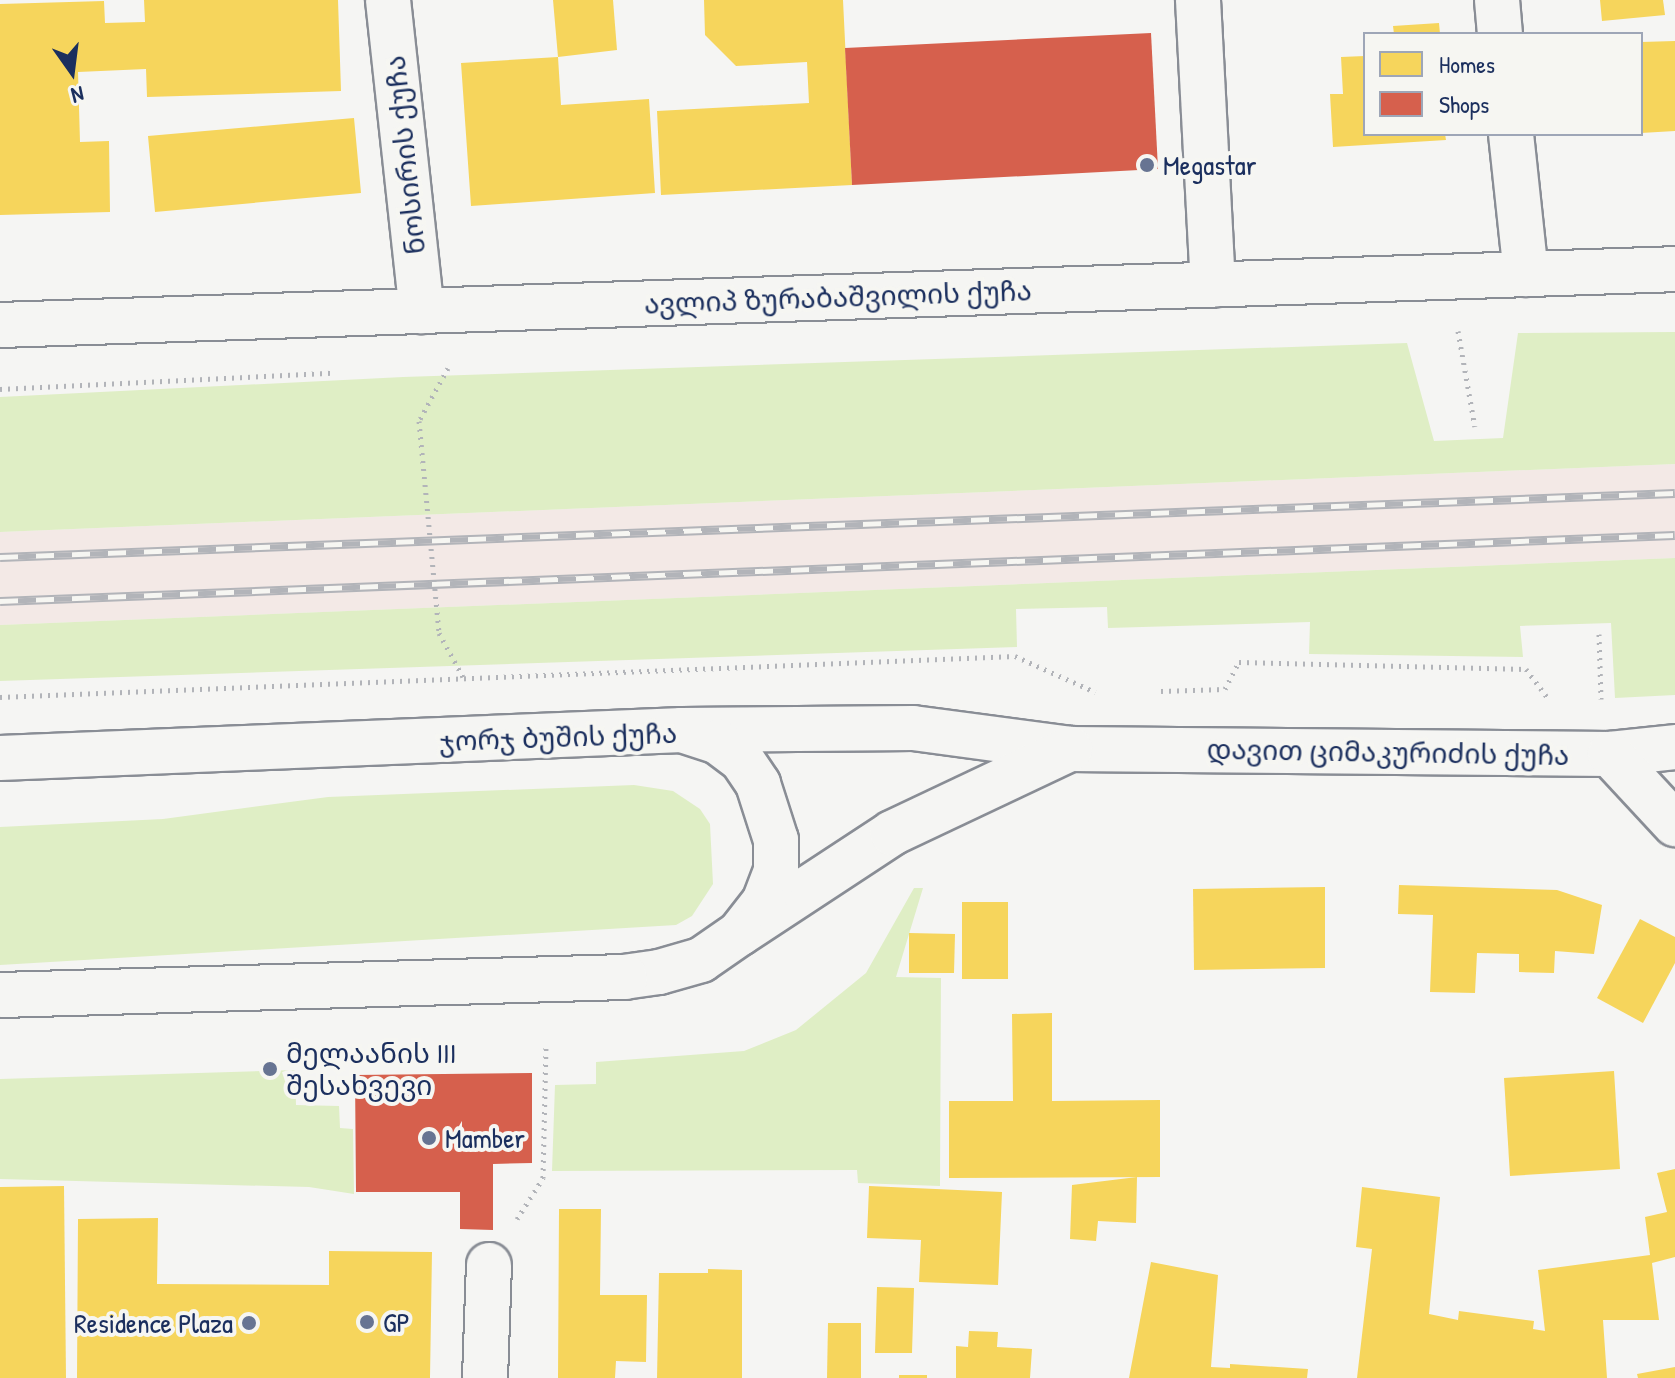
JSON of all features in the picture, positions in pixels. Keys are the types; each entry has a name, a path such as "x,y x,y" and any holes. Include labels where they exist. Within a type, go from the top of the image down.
{"street":[{"name":"ნოსირის ქუჩა","path":"388,0 422,311"},
{"path":"1198,0 1213,285"},
{"path":"1497,0 1500,32"},
{"path":"1511,136 1526,274"},
{"name":"ავლიპ ზურაბაშვილის ქუჩა","path":"0,325 1675,269"},
{"name":"დავით ციმაკურიძის ქუჩა","path":"682,730 913,728 1070,749 1610,754 1675,824"},
{"name":"ჯორჯ ბუშის ქუჩა","path":"0,758 682,730 718,742 742,760 771,817 776,871 764,902 740,933 701,960 625,977 0,995"},
{"path":"1610,754 1675,747"},
{"name":"დავით ციმაკურიძის ქუჩა","path":"740,933 892,833 1070,749"},
{"path":"485,1378 489,1265"}],"path":[{"path":"1459,331 1475,427"},
{"path":"448,368 419,421 439,633 463,677"},
{"path":"1599,634 1601,704"},
{"path":"543,1178 546,1047"}],"shaded area":[{"path":"1675,464 1675,558 0,625 0,532"}],"green space":[{"path":"1675,332 1675,464 0,532 0,397 403,377 1407,343 1434,441 1503,438 1518,333"},
{"path":"1675,558 1675,695 1615,698 1611,623 1520,626 1523,657 1309,654 1310,622 1108,628 1107,607 1016,609 1017,647 0,681 0,625"},
{"path":"634,785 673,791 700,809 710,824 713,884 692,916 676,925 0,965 0,827 163,819 328,797"},
{"path":"914,888 923,888 896,977 941,978 940,1186 858,1183 857,1170 552,1171 555,1085 596,1084 596,1062 744,1051 796,1030 866,973"},
{"path":"295,1070 296,1105 339,1106 340,1128 353,1129 354,1194 309,1187 0,1179 0,1079"}],"building: Homes":[{"path":"144,0 338,0 341,91 147,97 146,69 78,72 80,142 109,141 110,212 0,215 0,4 104,1 105,23 145,22"},
{"path":"553,0 613,0 617,50 558,57"},
{"path":"704,0 843,0 852,185 661,195 657,111 809,103 807,62 736,66 705,35"},
{"path":"1600,0 1663,0 1665,15 1602,21"},
{"path":"1439,23 1440,32 1394,32 1393,26"},
{"path":"1675,41 1675,131 1643,133 1643,42"},
{"path":"1363,56 1363,136 1445,136 1446,140 1333,147 1330,94 1343,94 1341,57"},
{"path":"558,57 561,105 649,99 655,193 471,206 461,63"},
{"path":"354,118 361,193 155,212 148,136"},
{"path":"1399,885 1557,890 1602,905 1594,954 1555,951 1554,973 1519,972 1519,954 1477,953 1475,993 1430,992 1433,915 1398,914"},
{"path":"1325,887 1325,968 1194,970 1193,889"},
{"path":"962,902 1008,902 1008,979 962,979"},
{"path":"1640,919 1675,937 1675,963 1643,1023 1597,998"},
{"path":"909,933 955,934 954,973 909,973"},
{"path":"1052,1013 1052,1101 1160,1100 1160,1177 949,1178 949,1101 1013,1101 1012,1014"},
{"path":"1614,1071 1620,1169 1510,1176 1504,1078"},
{"path":"1675,1169 1675,1257 1652,1263 1659,1320 1603,1320 1607,1378 1357,1378 1372,1249 1356,1247 1362,1187 1440,1197 1429,1314 1458,1320 1459,1311 1534,1321 1533,1329 1545,1331 1538,1270 1650,1255 1645,1217 1667,1212 1657,1173"},
{"path":"1137,1177 1136,1223 1098,1221 1096,1241 1070,1239 1072,1185"},
{"path":"64,1186 66,1378 0,1378 0,1187"},
{"path":"869,1186 1002,1192 998,1285 919,1282 921,1240 867,1238"},
{"path":"559,1209 601,1209 600,1295 647,1295 646,1362 616,1361 615,1378 558,1378"},
{"path":"158,1218 157,1284 329,1285 329,1251 432,1252 430,1378 77,1378 78,1219"},
{"path":"1151,1262 1218,1275 1211,1367 1230,1368 1230,1364 1308,1369 1307,1378 1129,1378"},
{"path":"708,1269 742,1270 742,1378 657,1378 659,1273 708,1273"},
{"path":"877,1287 914,1288 912,1353 875,1353"},
{"path":"828,1323 861,1323 861,1378 827,1378"},
{"path":"969,1331 998,1332 997,1347 1032,1349 1030,1378 956,1378 956,1346 968,1347"},
{"path":"1675,1367 1675,1378 1638,1378 1637,1374"},
{"path":"899,1375 927,1375 927,1378 899,1378"}],"building: Shops":[{"path":"1151,33 1158,169 852,185 845,48"},
{"path":"532,1073 532,1163 493,1164 493,1230 460,1229 460,1192 356,1192 355,1075"}],"railway":[{"path":"0,557 1675,493"},
{"path":"0,601 1675,535"}],"place":[{"name":"Megastar","path":"1147,165"},
{"name":"მელაანის III შესახვევი","path":"270,1069"},
{"name":"Mamber","path":"429,1138"},
{"name":"GP","path":"367,1322"},
{"name":"Residence Plaza","path":"249,1323"}]}
